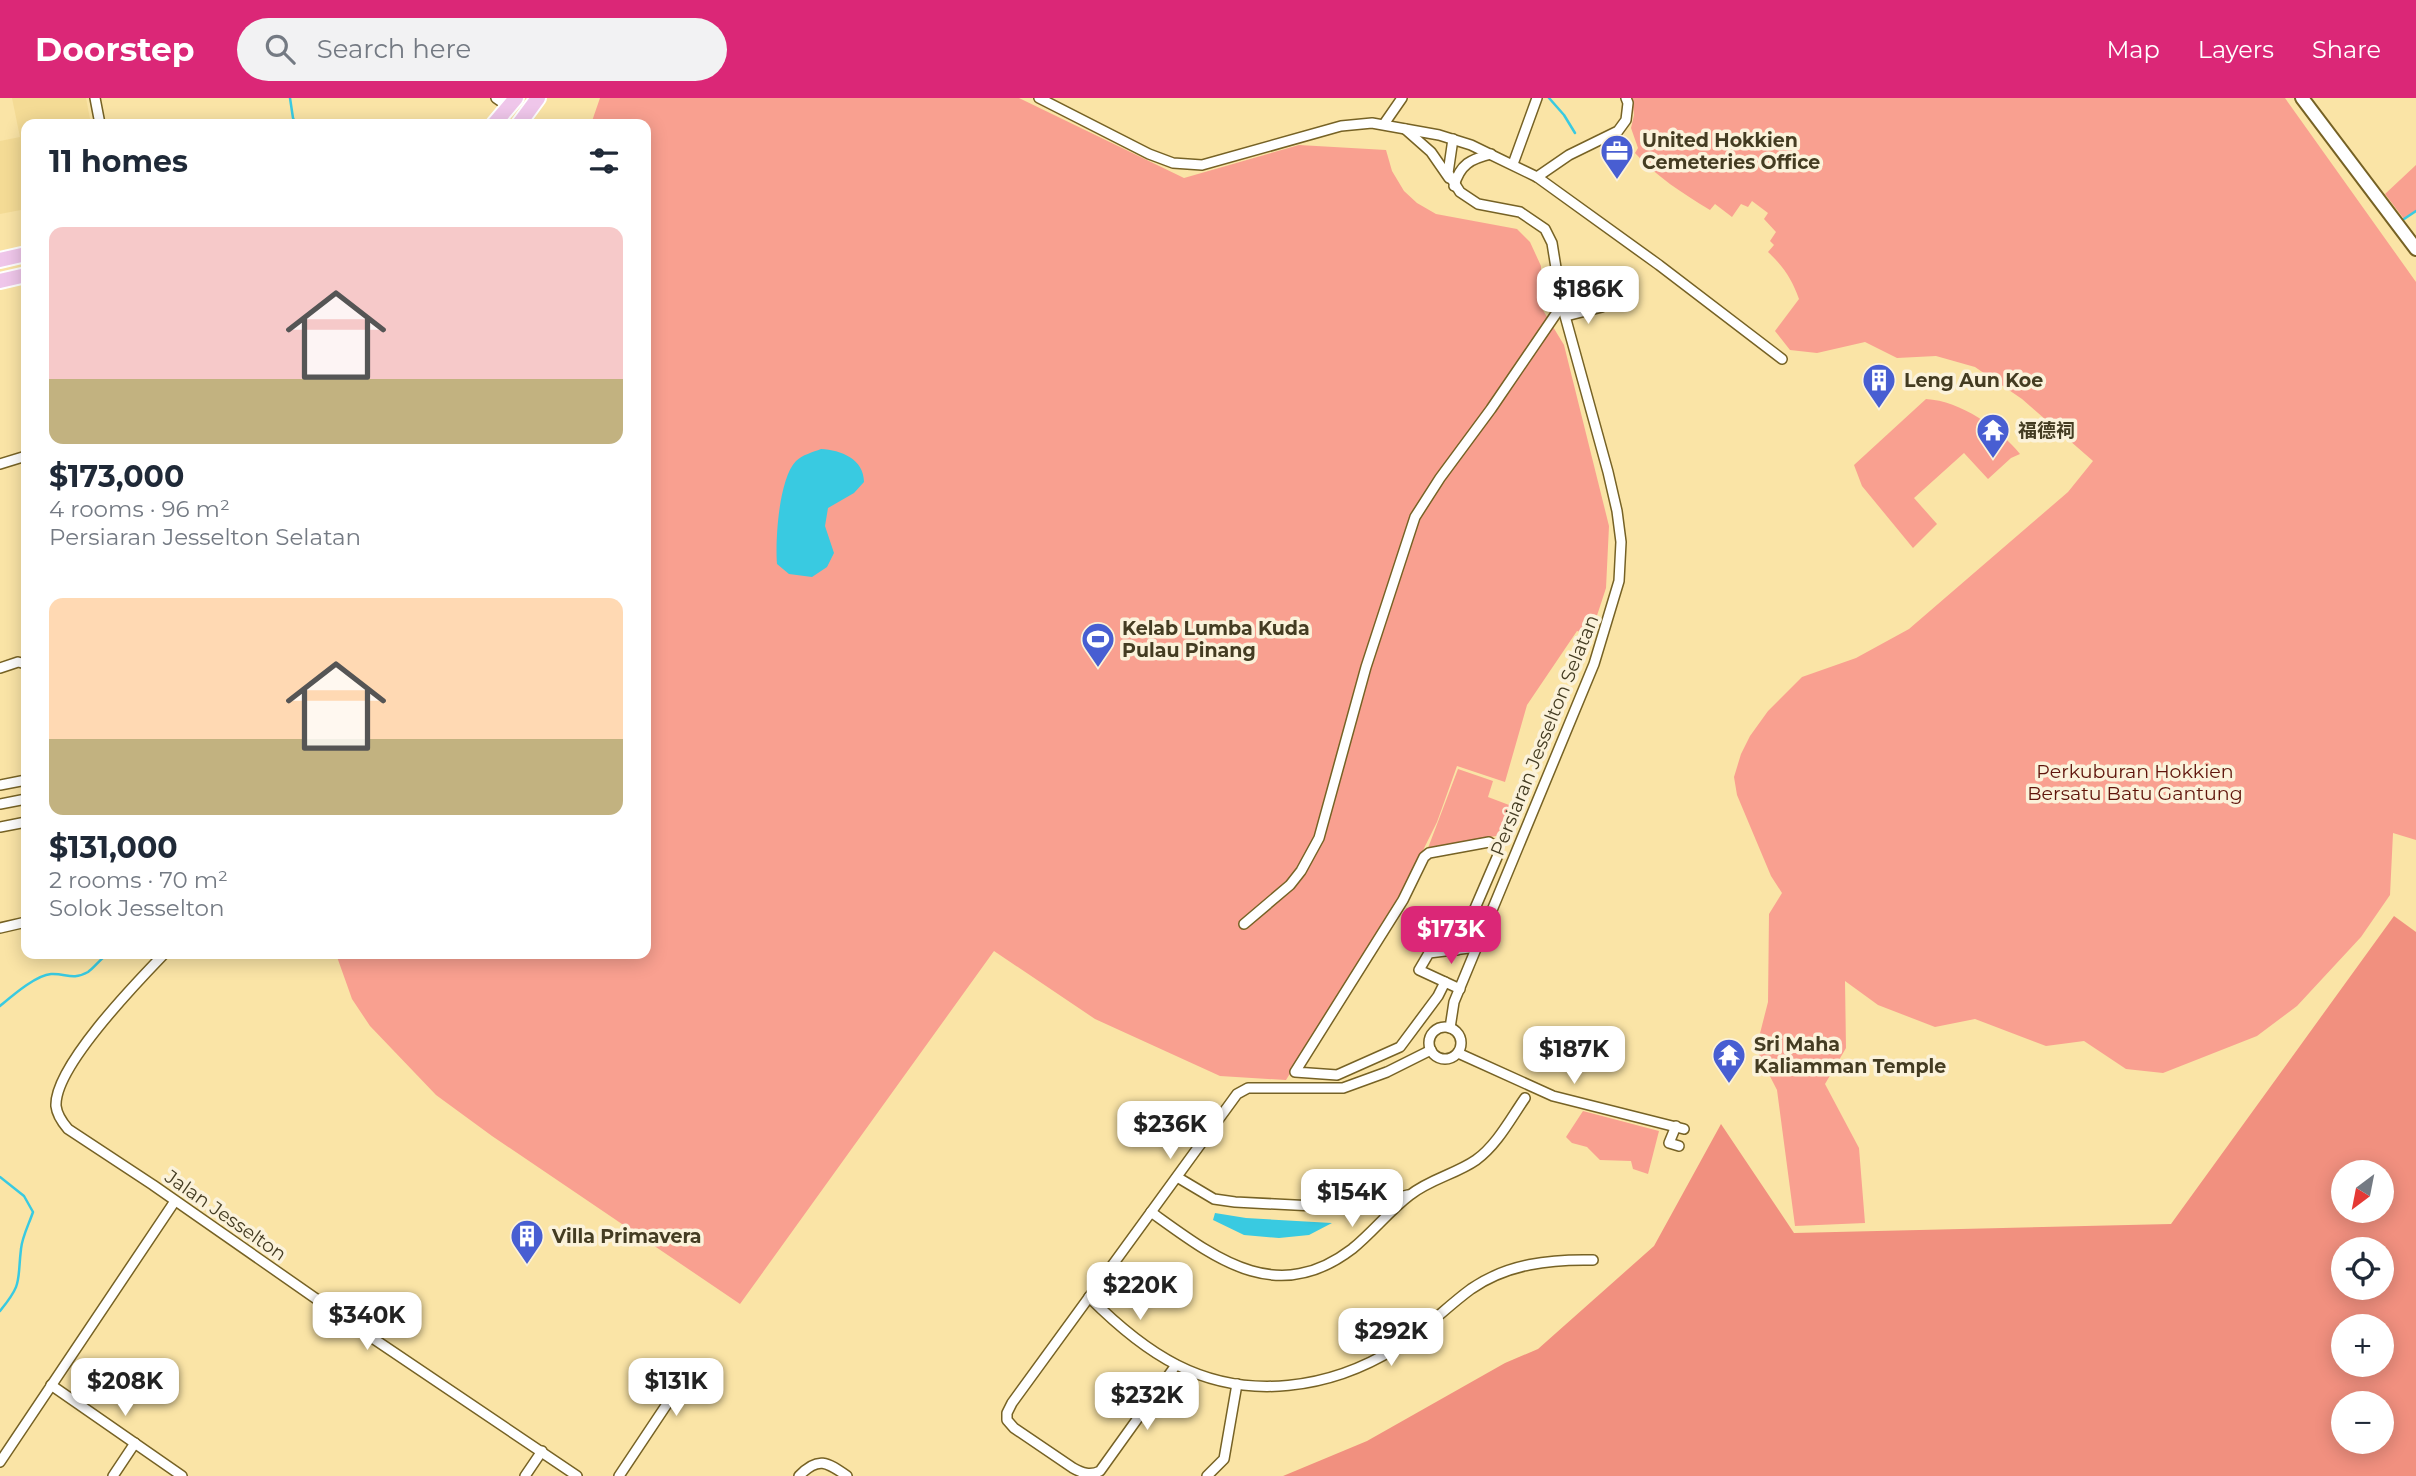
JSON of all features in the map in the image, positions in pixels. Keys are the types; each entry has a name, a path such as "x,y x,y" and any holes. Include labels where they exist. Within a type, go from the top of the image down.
{"main road":[{"path":"523,119 538,98"},
{"path":"499,119 513,103"},
{"path":"0,260 21,255"},
{"path":"0,281 21,276"}],"street":[{"path":"95,98 99,119"},
{"path":"496,98 513,103"},
{"path":"1039,98 1149,154 1173,163 1202,164 1341,126 1384,124 1453,139 1537,177 1659,265 1782,359"},
{"path":"1384,124 1402,98"},
{"path":"1513,164 1537,98"},
{"path":"1537,177 1569,155 1618,131 1626,120 1626,98"},
{"path":"2302,98 2416,249"},
{"path":"1402,127 1431,152 1452,183"},
{"path":"1452,183 1448,165 1453,139"},
{"path":"1452,183 1465,164 1491,154"},
{"name":"Persiaran Jesselton Selatan","path":"1450,1028 1454,1002 1594,664 1619,581 1621,542 1617,511 1562,304 1552,243 1545,229 1520,212 1478,204 1452,183"},
{"path":"1244,924 1290,885 1319,838 1366,667 1415,517 1562,304"},
{"path":"1566,316 1602,307"},
{"path":"0,464 21,458"},
{"path":"0,668 21,663"},
{"path":"0,785 21,781"},
{"path":"0,804 21,800"},
{"path":"0,827 21,823"},
{"path":"1445,982 1438,996 1400,1047 1336,1075 1294,1072 1403,900 1424,857 1429,853 1489,842 1498,848 1498,855 1457,950"},
{"path":"0,928 21,923"},
{"path":"1460,989 1419,970 1429,953 1477,947"},
{"name":"Jalan Jesselton","path":"159,959 106,1016 71,1067 59,1090 56,1106 60,1119 68,1129 576,1476"},
{"path":"1450,1028 1461,1038 1462,1044 1458,1053 1449,1059 1443,1059 1431,1049 1430,1039 1435,1030 1450,1028"},
{"path":"1177,1365 1096,1473 1082,1473 1014,1428 1007,1420 1009,1407 1243,1089 1343,1088 1387,1072 1431,1049"},
{"path":"1458,1053 1553,1096 1680,1127 1669,1143 1679,1146"},
{"path":"1152,1212 1231,1265 1271,1275 1293,1274 1312,1269 1350,1250 1410,1195 1475,1160 1493,1143 1525,1098"},
{"path":"1177,1177 1214,1199 1235,1202 1353,1208 1410,1195"},
{"path":"0,1462 176,1201"},
{"path":"1089,1297 1114,1321 1177,1365 1237,1384 1268,1387 1304,1384 1336,1377 1397,1348 1470,1290 1502,1272 1563,1259 1593,1260"},
{"path":"619,1476 671,1398 669,1392 640,1373"},
{"path":"1207,1476 1224,1459 1237,1384"},
{"path":"51,1385 182,1476"},
{"path":"113,1476 135,1443"},
{"path":"525,1476 542,1451"},
{"path":"799,1476 809,1465 816,1462 831,1465 847,1476"}],"shaded area":[{"path":"12,98 86,98 90,119 21,119 21,210 0,214 0,141 20,137"},
{"path":"2394,916 2416,932 2416,1476 1283,1476 1367,1441 1505,1363 1538,1349 1654,1246 1721,1124 1794,1233 2171,1224"}],"green space":[{"name":"Kelab Lumba Kuda Pulau Pinang","path":"600,98 1019,98 1184,178 1299,145 1386,150 1392,171 1404,191 1417,203 1436,214 1517,229 1530,242 1541,266 1541,307 1564,345 1609,526 1606,588 1591,634 1577,631 1527,705 1505,782 1457,766 1437,822 1398,901 1286,1080 1220,1076 1095,1019 994,951 740,1304 436,1095 370,1026 352,999 338,959 651,959 651,119 593,119"},
{"name":"Perkuburan Hokkien Bersatu Batu Gantung","path":"1632,98 2285,98 2416,282 2416,840 2393,833 2390,895 2361,937 2297,1006 2257,1036 2163,1073 2126,1069 2084,1041 2046,1046 1975,1019 1935,1027 1878,1005 1845,981 1846,1048 1825,1084 1859,1148 1865,1223 1795,1226 1777,1090 1756,1049 1768,1002 1769,914 1782,893 1771,876 1737,795 1734,777 1750,736 1768,711 1802,677 1856,658 1909,629 2068,492 2093,461 2022,399 1975,367 1936,356 1897,358 1865,342 1817,353 1790,350 1775,331 1799,299 1786,273 1768,252 1774,245 1770,241 1776,232 1764,219 1768,213 1752,201 1748,207 1741,204 1732,217 1715,204 1710,210 1652,170 1635,153 1638,148 1631,128 1634,115"},
{"path":"2416,165 2416,211 2404,219 2385,194"},
{"path":"1926,399 1966,410 1990,426 2020,454 2011,458 1988,479 1964,453 1914,498 1937,524 1913,548 1862,486 1854,465"},
{"path":"1458,769 1493,781 1488,797 1517,808 1504,839 1496,836 1428,848"},
{"path":"1583,1111 1659,1131 1648,1174 1633,1169 1631,1161 1600,1160 1587,1147 1572,1143 1566,1137"}],"water":[{"path":"821,449 850,457 860,467 864,482 854,493 828,508 825,526 834,553 827,567 812,577 789,574 777,564 782,495 790,469 796,461"},
{"path":"1215,1213 1246,1218 1332,1223 1309,1235 1279,1238 1244,1235 1213,1220"}],"waterway":[{"path":"290,98 294,119"},
{"path":"1549,98 1575,133"},
{"path":"2404,219 2416,211"},
{"path":"0,1006 38,978 51,974 82,975 101,959"},
{"path":"0,1177 24,1196 33,1212 24,1235 16,1288 0,1311"}],"place":[{"name":"United Hokkien Cemeteries Office","path":"1617,181"},
{"name":"Leng Aun Koe","path":"1879,410"},
{"name":"福德祠","path":"1993,460"},
{"name":"Kelab Lumba Kuda Pulau Pinang","path":"1098,669"},
{"name":"Sri Maha Kaliamman Temple","path":"1729,1085"},
{"name":"Villa Primavera","path":"527,1266"}]}
